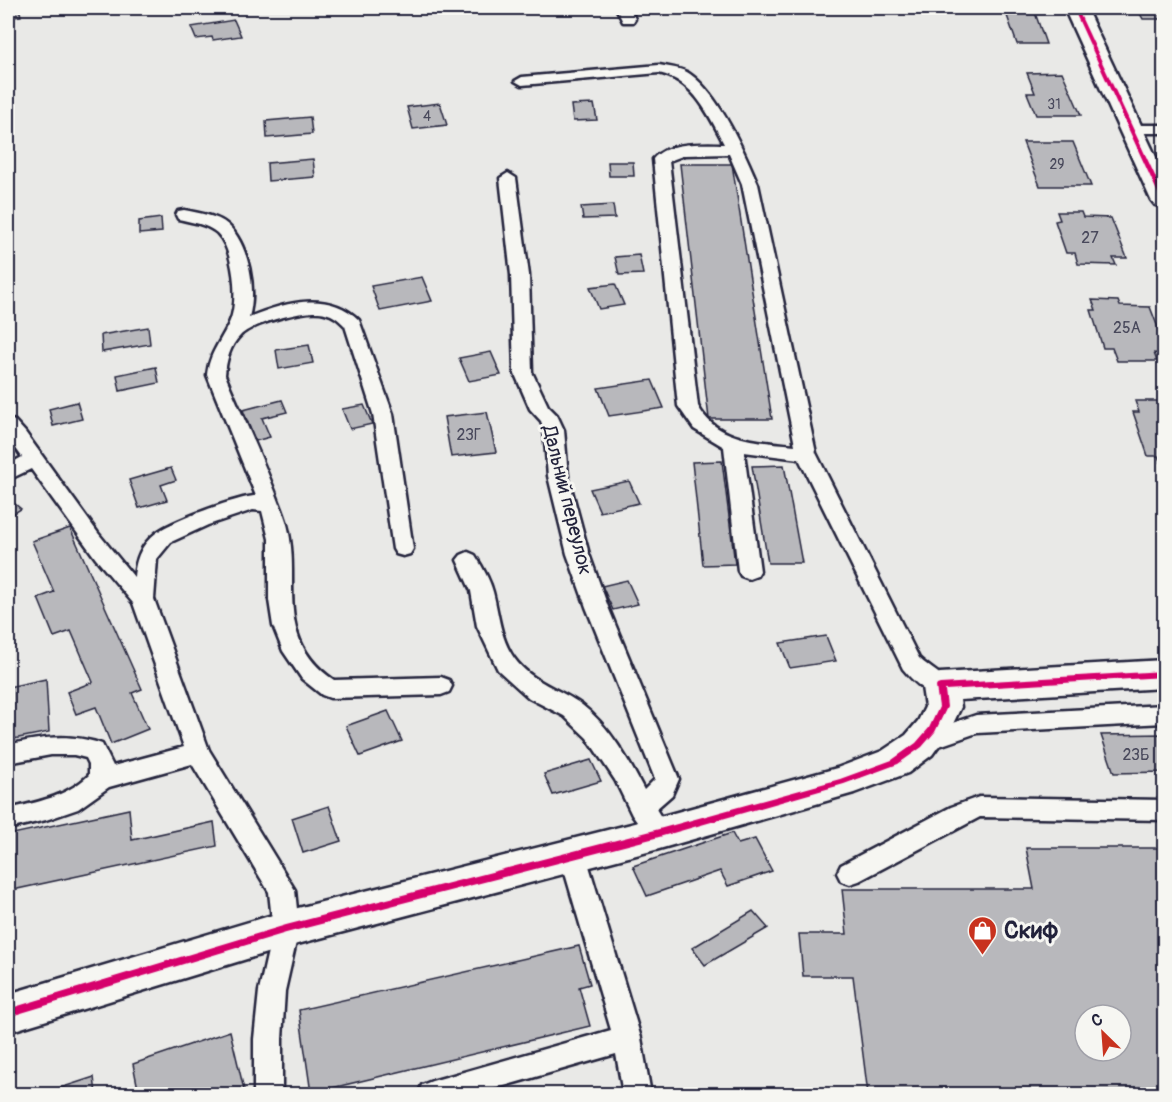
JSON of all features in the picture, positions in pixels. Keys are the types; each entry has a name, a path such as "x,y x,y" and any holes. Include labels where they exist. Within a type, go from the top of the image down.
{"street":[{"path":"1076,8 1164,200"},
{"path":"8,1013 286,929 573,855 650,821 841,782 896,762 919,745 932,730 943,707 940,687 1164,674"}],"lane":[{"path":"522,81 658,69 686,78 703,96 736,149 750,184 806,453 911,663 922,675 940,687"},
{"path":"1132,130 1164,129"},
{"path":"736,149 676,151 665,154 662,159 688,406 695,420 704,429 733,444 806,453"},
{"name":"Дальний переулок","path":"508,178 520,275 523,372 540,409 550,419 554,430 558,476 578,554 597,607 667,779 650,821"},
{"path":"184,215 221,227 238,260 242,314 216,361 216,375 276,516 280,552 280,603 293,651 315,680 330,689 441,686"},
{"path":"233,331 266,316 293,308 327,308 346,314 353,324 383,414 403,549"},
{"path":"8,425 22,451 125,581 143,599"},
{"path":"733,444 749,571"},
{"path":"8,473 22,451"},
{"path":"268,1095 268,1039 272,991 286,929 282,890 198,753 143,599 147,557 164,537 201,520 252,502 269,504"},
{"path":"468,561 482,591 488,627 506,664 537,692 572,710 595,731 624,774 650,821"},
{"path":"919,745 976,724 1164,714"},
{"path":"8,754 46,747 82,745 94,751 100,764 101,779"},
{"path":"8,819 66,805 89,793 101,779 198,753"},
{"path":"850,873 960,814 979,807 1164,810"},
{"path":"573,855 627,1038 637,1095"},
{"path":"432,1095 627,1038"}],"building":[{"path":"8,8 19,8 21,16 8,18"},
{"path":"1137,8 1164,8 1164,19 1143,19"},
{"path":"1005,10 1034,10 1046,44 1017,44"},
{"path":"234,20 241,36 213,40 212,37 196,39 191,27"},
{"path":"1062,72 1081,115 1036,115 1027,93 1035,93 1027,73"},
{"path":"440,103 447,125 413,129 407,107"},
{"path":"594,104 597,120 573,121 571,105"},
{"path":"310,117 312,134 267,138 266,121"},
{"path":"1023,142 1073,142 1091,186 1040,186"},
{"path":"313,159 315,177 268,181 267,163"},
{"path":"608,162 633,162 634,176 609,176"},
{"path":"680,164 732,164 772,419 709,419"},
{"path":"613,205 615,218 583,219 581,207"},
{"path":"1057,212 1081,212 1083,217 1111,218 1127,258 1113,258 1116,265 1078,264 1075,253 1066,253 1055,221 1060,220"},
{"path":"161,218 162,232 139,234 139,221"},
{"path":"639,255 643,274 619,275 615,257"},
{"path":"422,277 432,301 380,311 371,286"},
{"path":"615,284 624,305 599,309 590,287"},
{"path":"1092,300 1118,301 1120,306 1150,307 1164,343 1164,354 1154,353 1157,361 1117,361 1112,348 1103,348 1091,310 1096,310"},
{"path":"148,327 150,344 102,352 101,335"},
{"path":"309,345 313,363 279,369 276,350"},
{"path":"491,352 501,375 469,381 459,358"},
{"path":"156,367 159,383 120,391 117,375"},
{"path":"652,380 664,408 609,416 598,388"},
{"path":"282,400 287,412 262,418 270,437 255,441 243,410"},
{"path":"1135,401 1162,401 1164,407 1164,471 1158,456 1148,456 1133,412 1139,412"},
{"path":"77,402 82,419 53,426 49,409"},
{"path":"364,405 372,424 350,429 342,409"},
{"path":"487,412 496,452 451,457 444,417"},
{"path":"722,461 735,564 703,565 692,462"},
{"path":"784,465 802,563 768,563 752,466"},
{"path":"171,468 176,480 161,485 167,500 139,508 129,480"},
{"path":"629,481 639,503 600,512 590,489"},
{"path":"8,498 21,509 8,517"},
{"path":"70,528 142,689 132,693 148,729 111,744 96,707 76,714 67,692 93,682 71,631 54,637 38,598 54,592 32,541"},
{"path":"627,580 638,604 613,610 602,586"},
{"path":"826,636 836,661 790,668 780,643"},
{"path":"46,679 49,732 8,740 8,687"},
{"path":"388,711 402,741 360,756 346,726"},
{"path":"1164,734 1164,772 1114,773 1101,735"},
{"path":"591,760 601,781 553,795 544,774"},
{"path":"329,806 341,841 303,853 292,818"},
{"path":"129,809 132,840 214,822 217,846 8,891 8,835"},
{"path":"732,833 738,844 755,839 772,871 728,886 720,871 647,896 633,866"},
{"name":"Скиф","path":"1026,848 1164,848 1164,1094 868,1094 853,976 803,976 799,934 847,934 842,889 1034,889"},
{"path":"753,911 768,928 705,965 692,948"},
{"path":"579,946 590,984 579,987 590,1026 311,1093 299,1010"},
{"path":"230,1031 245,1094 139,1094 133,1064"},
{"path":"94,1077 96,1094 42,1094"}],"cycle path":[{"path":"1075,8 1164,200"},
{"path":"8,1013 286,929 659,833 841,782 895,762 919,745 932,730 943,707 940,687 1164,674"}],"place":[{"name":"Скиф","path":"983,956"}]}
